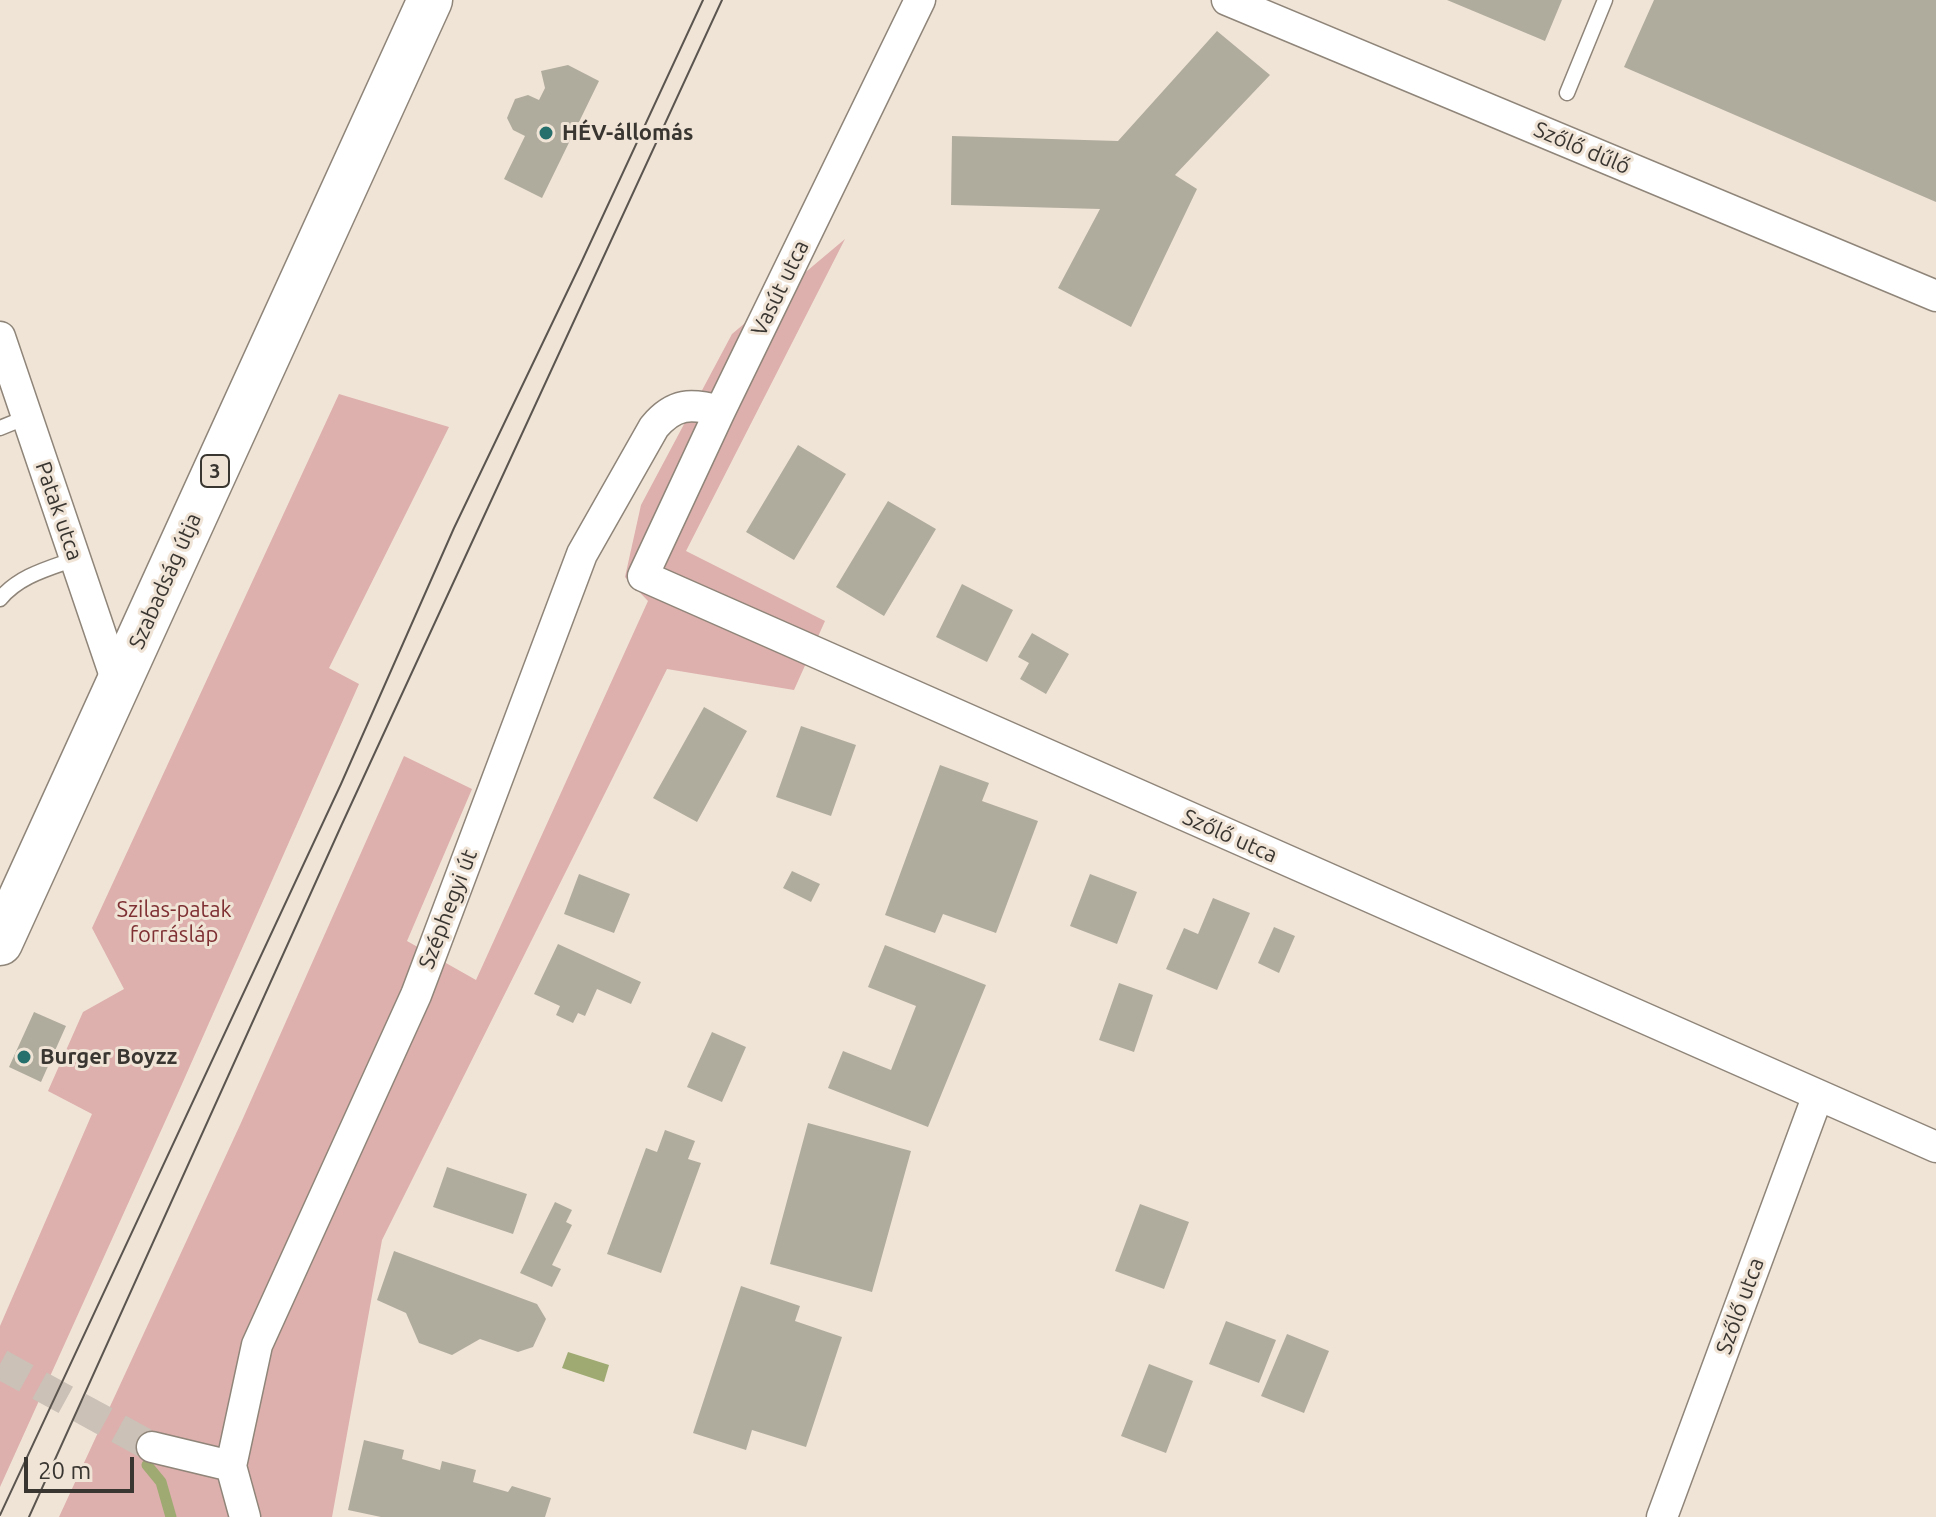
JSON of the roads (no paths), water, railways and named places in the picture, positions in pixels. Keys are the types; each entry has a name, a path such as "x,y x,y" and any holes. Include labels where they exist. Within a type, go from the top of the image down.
{"main road":[{"name":"Szabadság útja","path":"0,943 430,0"}],"street":[{"name":"Vasút utca","path":"643,576 920,0"},
{"name":"Szőlő dűlő","path":"1227,0 1936,296"},
{"name":"Patak utca","path":"0,337 13,422 75,559 118,685"},
{"name":"Széphegyi út","path":"245,1517 231,1466 257,1345 416,995 582,554 654,427 664,415 696,405 720,411"},
{"name":"Szőlő utca","path":"643,576 1936,1147"},
{"name":"Szőlő utca","path":"1662,1517 1818,1095"},
{"path":"152,1447 231,1466"}],"lane":[{"path":"1567,93 1605,0"},
{"path":"0,599 32,574 75,559"}],"waterway":[{"path":"147,1465 161,1482 171,1517"}],"tunnel":[{"path":"0,1364 152,1447"}],"tram line":[{"path":"0,1515 341,784 454,528 703,0"},
{"path":"29,1517 342,824 722,0"}],"place":[{"name":"HÉV-állomás","path":"546,133"},
{"name":"Burger Boyzz","path":"24,1057"}],"park label":[{"name":"Szilas-patak forrásláp","path":"174,922"}]}
